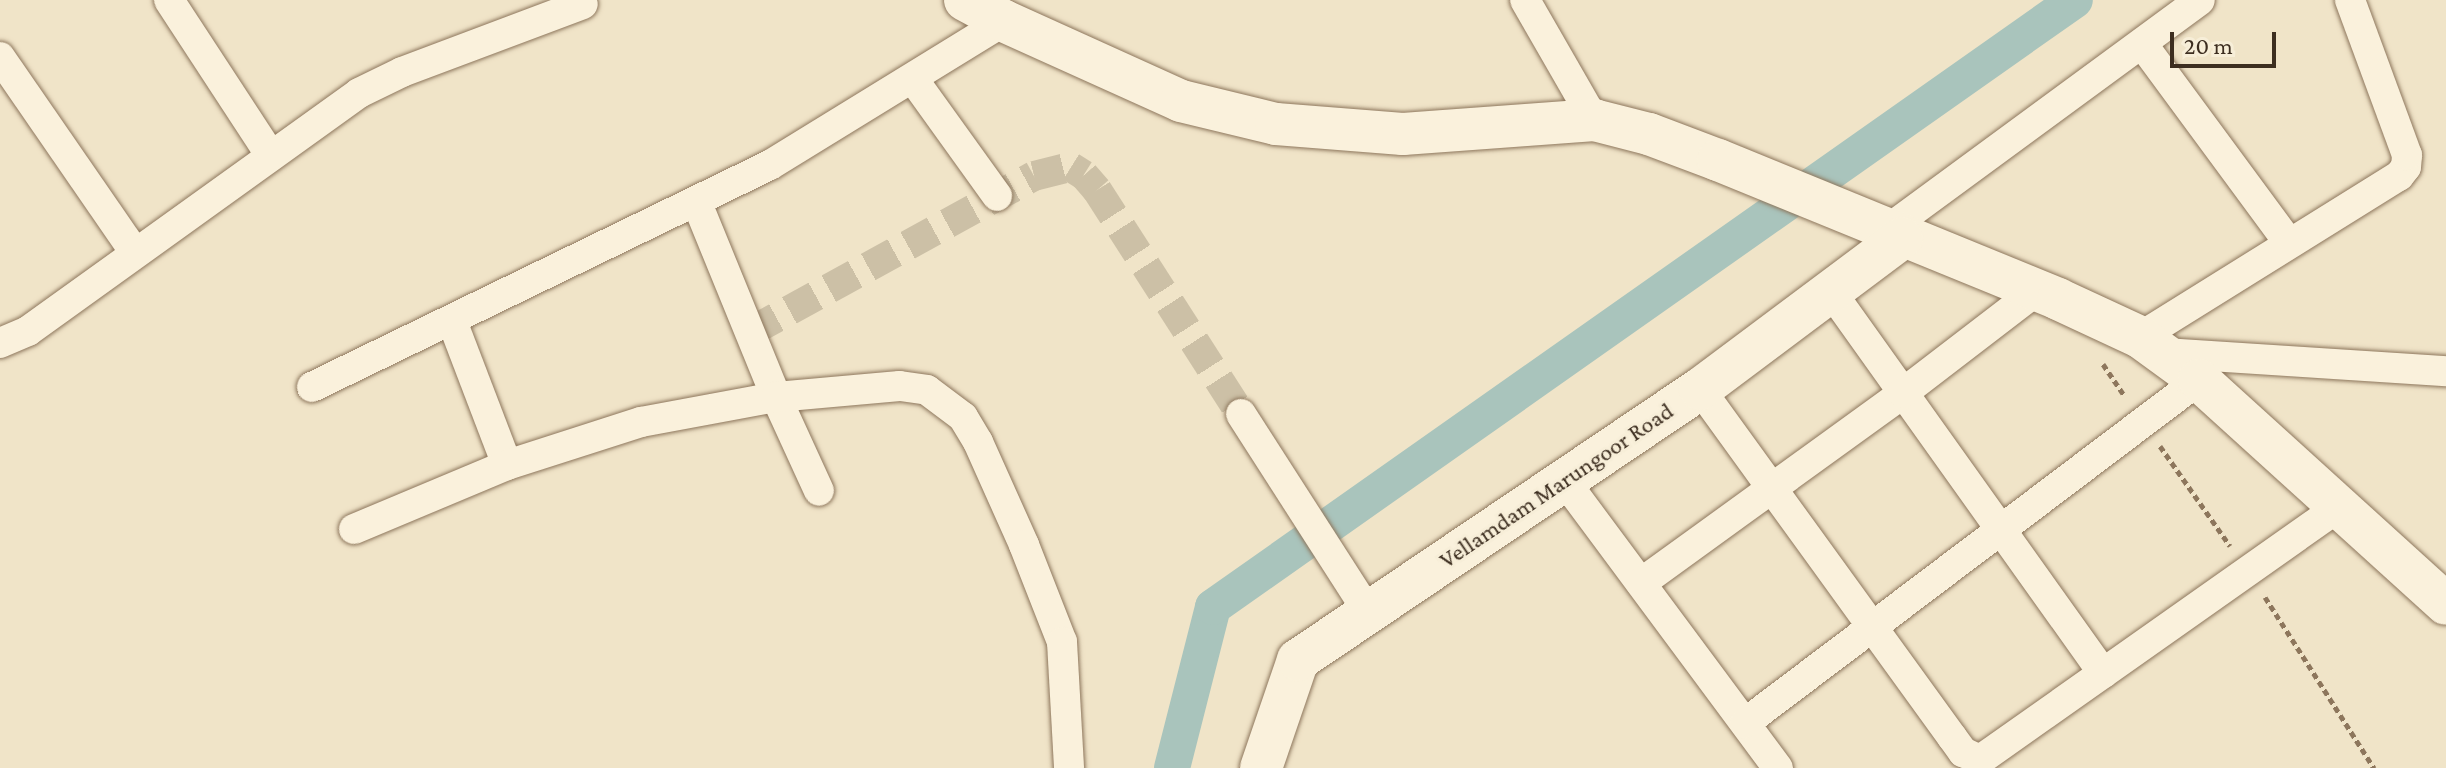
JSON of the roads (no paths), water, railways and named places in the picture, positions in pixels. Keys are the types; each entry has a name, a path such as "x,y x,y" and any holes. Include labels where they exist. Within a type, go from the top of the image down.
{"street":[{"path":"169,0 271,156"},
{"path":"1525,0 1594,120"},
{"path":"1881,228 2143,45 2200,0"},
{"path":"2152,345 2289,243 2399,176 2406,167 2407,155 2350,0"},
{"path":"0,343 28,331 333,110 402,72 583,4"},
{"path":"312,387 697,203 832,130 913,79 979,7 1181,101 1276,124 1403,134 1594,120 1649,134 1718,160 2036,291 2152,345 2199,380 2446,604"},
{"path":"2143,45 2289,243"},
{"path":"0,57 135,253"},
{"path":"913,79 997,196"},
{"path":"697,203 776,397 819,491"},
{"name":"Vellamdam Marungoor Road","path":"1261,768 1298,660 1367,610 1700,389 1832,293 1881,228"},
{"path":"1641,583 1903,393 2036,291"},
{"path":"1832,293 2103,673"},
{"path":"452,321 507,465"},
{"path":"2152,345 2446,371"},
{"path":"1745,723 2199,380"},
{"path":"354,529 507,465 641,422 776,397 900,386 927,390 963,417 1024,545 1062,642 1069,768"},
{"path":"1700,389 1963,752 1980,760 2340,506"},
{"path":"1241,414 1367,610"},
{"path":"1564,480 1778,768"}],"waterway":[{"path":"1172,768 1213,607 2075,0"}],"tunnel":[{"path":"750,332 1034,176 1071,167 1084,175 1097,190 1241,414"}]}
